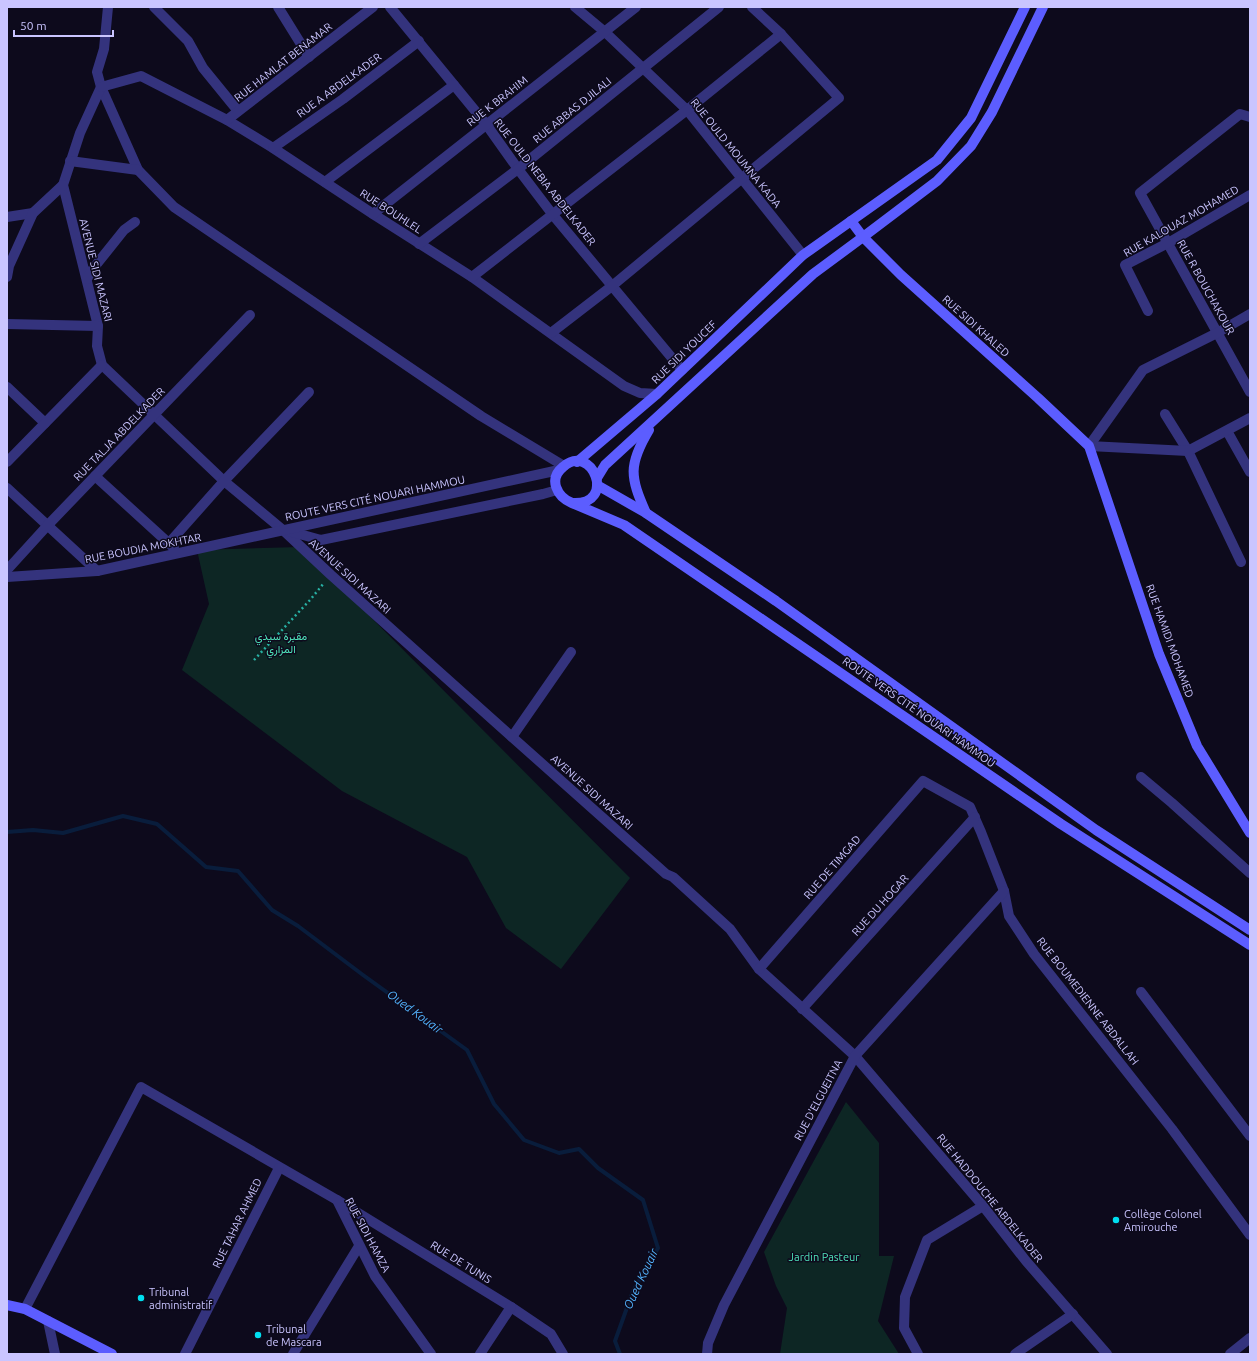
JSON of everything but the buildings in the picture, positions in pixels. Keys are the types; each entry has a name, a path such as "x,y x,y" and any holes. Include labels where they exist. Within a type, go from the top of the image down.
{"main road":[{"name":"RUE SIDI YOUCEF","path":"577,462 657,394 803,255 937,160 971,118 1025,7"},
{"path":"597,482 595,472 590,466 584,463 570,462 562,468 556,477 555,483 560,496 572,503 578,504 591,498 595,492 597,482 605,466 813,274 937,181 971,146 992,112 1043,7"},
{"name":"RUE SIDI KHALED","path":"851,221 863,237 901,275 1089,446"},
{"path":"646,513 636,490 633,475 636,455 642,441 655,420"},
{"name":"RUE HAMIDI MOHAMED","path":"1089,446 1160,654 1197,746 1250,833"},
{"name":"ROUTE VERS CITÉ NOUARI HAMMOU","path":"597,482 646,513 776,601 1096,830 1250,930"},
{"name":"ROUTE VERS CITÉ NOUARI HAMMOU","path":"572,503 624,525 1061,824 1250,945"},
{"path":"7,1305 25,1309 112,1354"}],"street":[{"path":"108,7 104,49 97,72 101,87 138,170 174,207 481,416 562,468"},
{"path":"154,7 188,41 203,68 238,111"},
{"path":"278,7 309,57"},
{"name":"RUE HAMLAT BENAMAR","path":"227,120 373,7"},
{"name":"RUE OULD NEBIA ABDELKADER","path":"390,7 486,124 553,215 682,370"},
{"name":"RUE OULD MOUMNA KADA","path":"575,7 605,32 687,110 743,178 803,255"},
{"name":"RUE K BRAHIM","path":"373,214 636,7"},
{"name":"RUE ABBAS DJILALI","path":"419,244 518,169 719,7"},
{"path":"551,334 612,286 839,98 781,34 752,7"},
{"path":"472,277 687,110 781,34"},
{"name":"RUE A ABDELKADER","path":"273,148 343,99 418,40"},
{"name":"RUE BOUHLEL","path":"101,87 141,76 227,120 273,148 472,277 624,386 640,393 657,394"},
{"path":"325,182 454,85"},
{"name":"AVENUE SIDI MAZARI","path":"101,87 80,133 63,185 98,326 97,346 102,364 154,416 224,481 283,530 512,737 666,874 673,877 730,929 759,969 855,1056"},
{"name":"RUE R BOUCHAKOUR","path":"1250,117 1240,114 1140,193 1250,392"},
{"path":"70,161 138,170"},
{"path":"7,277 8,265 33,212 63,185"},
{"name":"RUE KALOUAZ MOHAMED","path":"1148,311 1125,265 1250,195"},
{"path":"7,217 33,212"},
{"path":"87,279 92,270 124,230 135,222"},
{"path":"1089,446 1143,370 1217,333 1250,314"},
{"name":"RUE TALJA ABDELKADER","path":"7,570 47,526 250,316"},
{"path":"7,324 98,326"},
{"path":"7,462 102,364"},
{"path":"7,387 45,423"},
{"path":"169,543 224,481 309,392"},
{"path":"1165,414 1188,451 1241,562"},
{"path":"1089,446 1188,451 1250,418"},
{"path":"1227,431 1250,472"},
{"name":"ROUTE VERS CITÉ NOUARI HAMMOU","path":"283,530 562,468"},
{"path":"95,476 169,543 179,554"},
{"path":"7,488 97,571"},
{"name":"ROUTE VERS CITÉ NOUARI HAMMOU","path":"283,530 321,540 557,490"},
{"name":"RUE BOUDIA MOKHTAR","path":"7,577 97,571 283,530"},
{"path":"512,737 571,652"},
{"path":"1141,777 1172,802 1250,873"},
{"name":"RUE DE TIMGAD","path":"759,969 923,782"},
{"name":"RUE BOUMEDIENNE ABDALLAH","path":"923,782 970,806 1004,891 1009,916 1034,954 1172,1129 1250,1234"},
{"name":"RUE DU HOGAR","path":"802,1009 975,817"},
{"name":"RUE D'ELGUEITNA","path":"707,1354 708,1343 724,1305 855,1056 1004,891"},
{"path":"1141,992 1250,1136"},
{"name":"RUE HADDOUCHE ABDELKADER","path":"855,1056 983,1206 1026,1261 1107,1354"},
{"name":"RUE SIDI HAMZA","path":"25,1309 141,1087 279,1168 337,1200 375,1276 431,1354"},
{"name":"RUE TAHAR AHMED","path":"185,1354 279,1168"},
{"name":"RUE DE TUNIS","path":"337,1200 511,1307 551,1334 563,1354"},
{"path":"918,1354 904,1328 905,1297 927,1240 983,1206"},
{"path":"294,1354 359,1246"},
{"path":"480,1354 511,1307"},
{"path":"1015,1354 1073,1314"},
{"path":"48,1321 55,1354"},
{"path":"1230,1354 1250,1338"}],"path":[{"path":"254,660 310,600 331,575"}],"green space":[{"name":"مقبرة سيدي المزاري","path":"301,547 630,878 561,969 506,928 467,857 342,791 182,670 209,604 197,550"},
{"name":"Jardin Pasteur","path":"846,1102 879,1143 879,1256 894,1256 878,1321 899,1354 780,1354 787,1308 776,1286 764,1252"}],"waterway":[{"name":"Oued Kouair","path":"7,832 33,830 63,833 123,816 157,824 206,867 238,871 272,910 298,926 467,1050 494,1104 524,1140 559,1153 579,1149 598,1168 643,1200 658,1248 633,1291 615,1341 620,1354"}],"place":[{"name":"Collège Colonel Amirouche","path":"1116,1220"},
{"name":"Tribunal administratif","path":"141,1298"},
{"name":"Tribunal de Mascara","path":"258,1335"}]}
